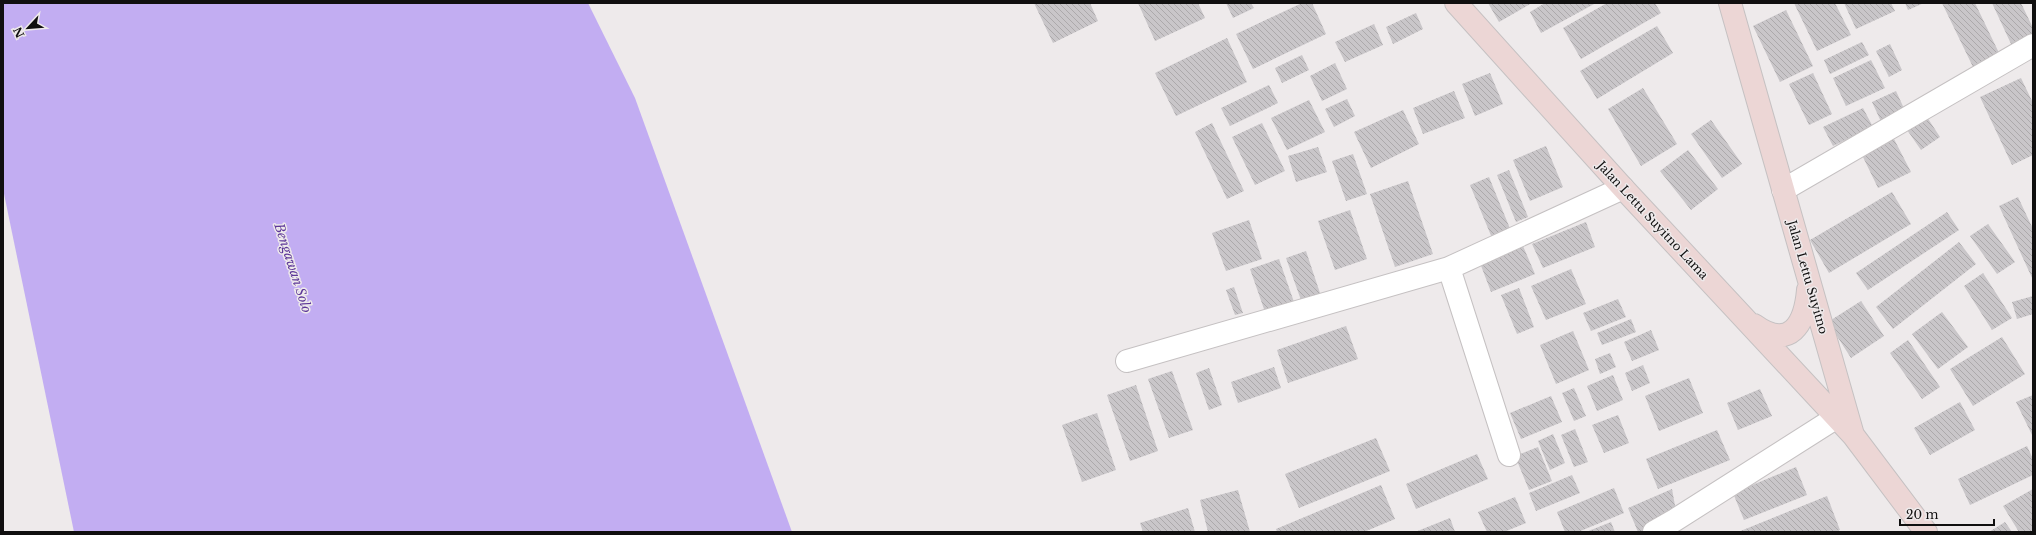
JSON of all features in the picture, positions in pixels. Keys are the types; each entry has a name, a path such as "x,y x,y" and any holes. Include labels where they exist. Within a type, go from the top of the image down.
{"main road":[{"name":"Jalan Lettu Suyitno Lama","path":"1456,3 1623,188 1853,435"},
{"name":"Jalan Lettu Suyitno","path":"1730,3 1809,285 1853,435 1926,532"},
{"path":"1742,316 1769,334 1782,336 1794,330 1802,320 1807,308 1809,285"}],"street":[{"path":"1783,190 2033,45"},
{"path":"1127,361 1449,268 1623,188"},
{"path":"1449,268 1509,454"},
{"path":"1654,532 1837,417"}],"water":[{"name":"Bengawan Solo","path":"3,3 588,3 635,98 792,532 74,532 3,189"}],"building":[{"path":"1034,3 1090,3 1098,21 1053,43"},
{"path":"1138,3 1198,3 1205,18 1155,41"},
{"path":"1226,3 1251,3 1254,8 1233,18"},
{"path":"1302,3 1312,3 1326,34 1253,69 1236,34"},
{"path":"1488,3 1532,3 1499,22"},
{"path":"1545,3 1596,3 1541,33 1530,12"},
{"path":"1607,3 1655,3 1661,13 1581,59 1563,28"},
{"path":"1794,3 1835,3 1851,35 1817,51"},
{"path":"1844,3 1891,3 1895,11 1856,29"},
{"path":"1905,3 1924,3 1908,10"},
{"path":"1942,3 1975,3 2000,55 1973,67"},
{"path":"1992,3 2021,3 2033,28 2033,35 2012,46"},
{"path":"1786,10 1813,66 1780,82 1753,26"},
{"path":"1416,13 1423,29 1393,44 1386,27"},
{"path":"1374,24 1383,45 1345,62 1335,42"},
{"path":"1657,26 1673,53 1597,99 1580,71"},
{"path":"1227,38 1247,82 1176,116 1155,73"},
{"path":"1862,42 1869,55 1830,74 1824,60"},
{"path":"1890,44 1902,70 1889,77 1876,51"},
{"path":"1302,55 1309,70 1282,83 1275,68"},
{"path":"1871,60 1885,88 1846,106 1833,78"},
{"path":"1335,63 1347,89 1322,101 1310,76"},
{"path":"1490,73 1503,104 1475,116 1462,84"},
{"path":"1813,73 1832,114 1809,125 1789,84"},
{"path":"2021,78 2033,103 2033,155 2012,165 1980,97"},
{"path":"1269,85 1278,103 1230,126 1221,108"},
{"path":"1643,88 1677,144 1641,166 1608,109"},
{"path":"1454,91 1465,118 1423,134 1413,108"},
{"path":"1896,91 1907,115 1883,126 1872,102"},
{"path":"1347,99 1355,116 1334,127 1325,109"},
{"path":"1309,100 1325,132 1287,150 1271,118"},
{"path":"1863,108 1873,127 1833,146 1823,127"},
{"path":"1403,110 1419,144 1371,168 1354,132"},
{"path":"1925,114 1940,137 1921,150 1905,127"},
{"path":"1711,120 1742,164 1722,178 1691,134"},
{"path":"1212,123 1244,191 1227,199 1195,132"},
{"path":"1262,123 1285,171 1255,185 1232,137"},
{"path":"1894,139 1911,172 1878,188 1862,155"},
{"path":"1546,146 1563,187 1530,201 1513,160"},
{"path":"1318,147 1327,172 1296,182 1288,156"},
{"path":"1688,150 1718,189 1691,210 1660,171"},
{"path":"1353,154 1367,194 1346,201 1332,161"},
{"path":"1509,170 1528,217 1516,222 1497,175"},
{"path":"1489,177 1511,231 1492,238 1470,185"},
{"path":"1408,181 1433,254 1395,267 1370,194"},
{"path":"1892,192 1911,224 1829,273 1810,240"},
{"path":"2018,197 2033,229 2033,280 1999,206"},
{"path":"1350,210 1367,259 1335,270 1318,221"},
{"path":"1947,212 1959,230 1868,290 1856,273"},
{"path":"1249,220 1262,259 1226,271 1212,233"},
{"path":"1586,222 1595,247 1543,268 1532,244"},
{"path":"1988,224 2015,262 1997,274 1970,236"},
{"path":"1959,242 1976,264 1893,329 1876,307"},
{"path":"1523,246 1535,274 1491,292 1480,263"},
{"path":"1306,251 1321,296 1302,303 1286,258"},
{"path":"1279,259 1294,302 1265,312 1250,269"},
{"path":"1571,269 1586,304 1546,320 1531,286"},
{"path":"1983,273 2012,318 1992,330 1964,286"},
{"path":"1234,287 1243,313 1235,315 1226,290"},
{"path":"1519,288 1534,327 1517,334 1501,295"},
{"path":"2033,296 2033,314 2017,319 2012,302"},
{"path":"1618,299 1626,317 1591,331 1583,313"},
{"path":"1861,301 1884,336 1851,358 1828,322"},
{"path":"1942,312 1968,347 1938,369 1912,334"},
{"path":"1631,319 1636,332 1602,345 1597,333"},
{"path":"1346,326 1358,359 1288,383 1277,350"},
{"path":"1651,330 1659,350 1632,361 1624,342"},
{"path":"1573,331 1589,370 1556,384 1540,345"},
{"path":"2002,337 2025,374 1973,406 1950,369"},
{"path":"1908,340 1940,387 1922,399 1890,353"},
{"path":"1610,353 1616,367 1600,374 1595,359"},
{"path":"1643,365 1650,383 1632,391 1625,373"},
{"path":"1274,367 1281,388 1238,403 1231,382"},
{"path":"1209,368 1222,405 1209,410 1196,373"},
{"path":"1172,371 1193,430 1169,438 1148,379"},
{"path":"1613,375 1623,400 1597,411 1587,386"},
{"path":"1689,378 1703,413 1659,431 1645,396"},
{"path":"1136,385 1158,451 1130,461 1107,395"},
{"path":"1574,388 1586,416 1574,421 1562,393"},
{"path":"1760,389 1772,416 1738,430 1727,403"},
{"path":"2033,395 2033,437 2016,402"},
{"path":"1551,396 1562,422 1521,439 1510,413"},
{"path":"1960,402 1975,430 1930,455 1914,428"},
{"path":"1097,413 1116,470 1082,482 1062,425"},
{"path":"1618,415 1629,443 1604,453 1592,425"},
{"path":"1575,429 1588,462 1574,467 1561,435"},
{"path":"1717,430 1730,460 1658,489 1646,459"},
{"path":"1553,434 1565,463 1550,470 1538,441"},
{"path":"1376,438 1390,471 1299,508 1285,474"},
{"path":"2027,446 2033,459 2033,475 1970,505 1958,479"},
{"path":"1538,447 1552,481 1529,490 1515,456"},
{"path":"1477,454 1488,479 1416,509 1406,484"},
{"path":"1796,467 1807,495 1744,520 1733,493"},
{"path":"1572,475 1580,493 1536,511 1529,493"},
{"path":"1381,485 1395,519 1364,532 1277,532 1276,529"},
{"path":"1614,488 1624,513 1578,532 1565,532 1557,512"},
{"path":"1672,489 1676,511 1642,532 1638,532 1628,508"},
{"path":"2033,489 2033,532 2019,532 2003,506"},
{"path":"1238,490 1250,532 1208,532 1200,500"},
{"path":"1827,496 1840,530 1835,532 1738,532"},
{"path":"1515,497 1526,523 1504,532 1487,532 1478,512"},
{"path":"1188,508 1195,532 1143,532 1140,523"},
{"path":"1450,518 1455,532 1415,532"},
{"path":"1611,522 1615,532 1586,532"},
{"path":"2005,522 2012,532 1989,532"}]}
